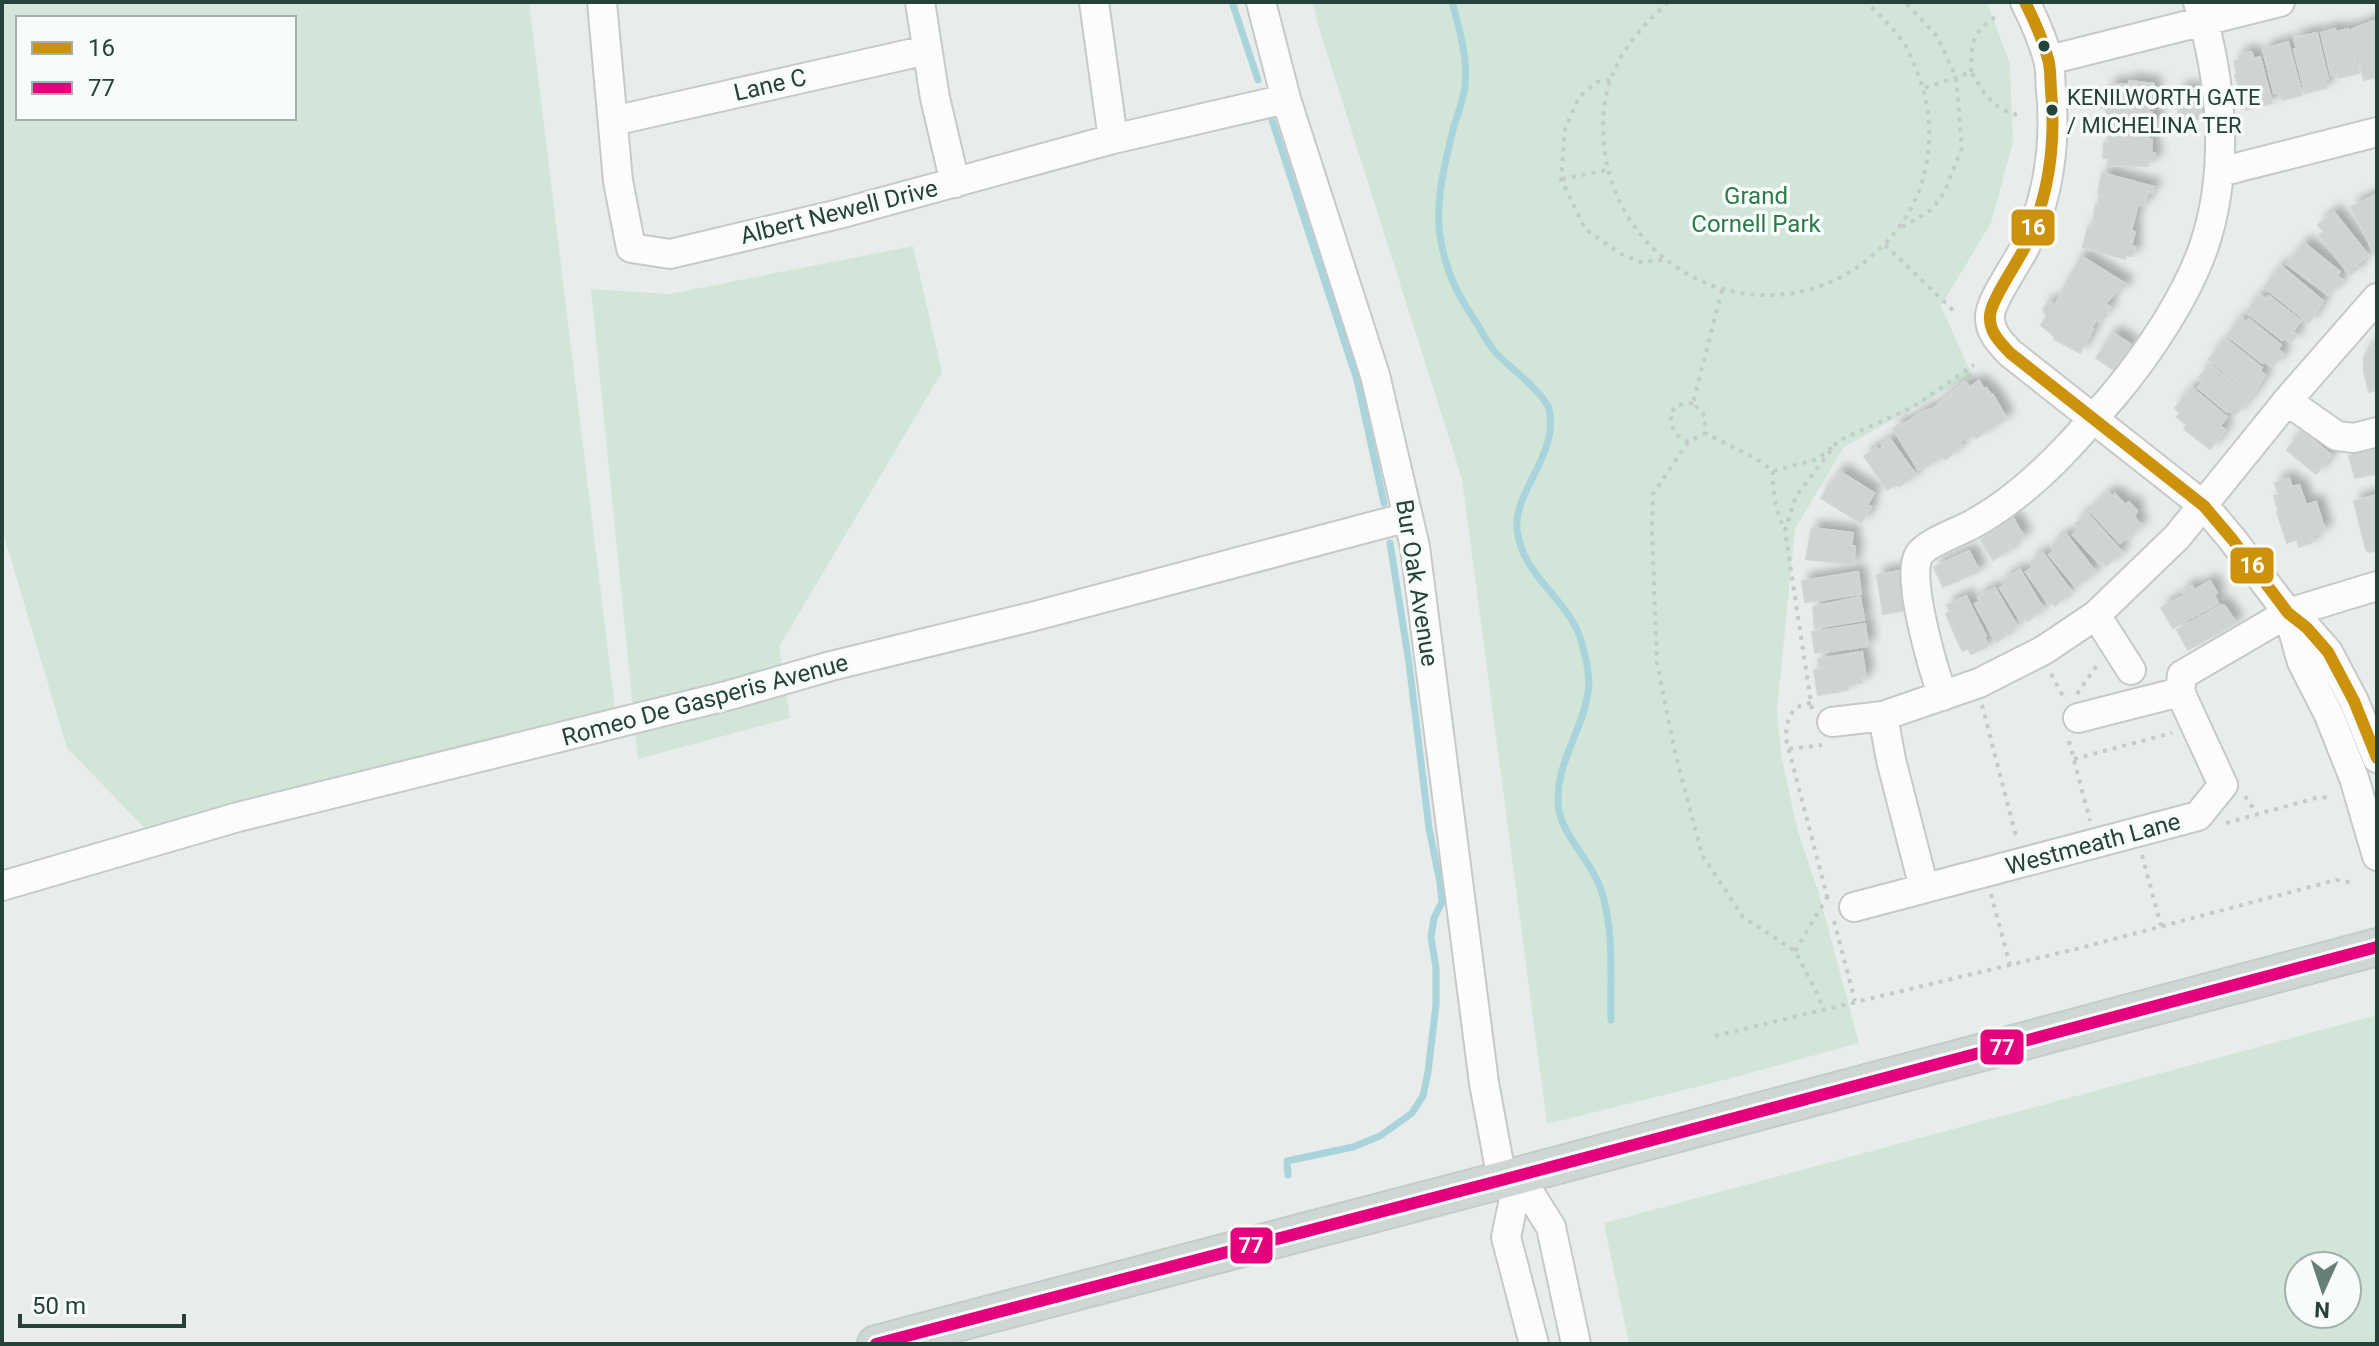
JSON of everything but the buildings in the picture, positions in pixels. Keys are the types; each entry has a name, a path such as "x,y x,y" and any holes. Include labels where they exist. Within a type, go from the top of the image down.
{"main road":[{"path":"876,1344 2377,947"}],"street":[{"name":"Albert Newell Drive","path":"602,2 618,181 631,248 670,254 839,214 1113,139 1286,99"},
{"path":"920,2 935,98 955,183"},
{"path":"1094,2 1113,139"},
{"name":"Bur Oak Avenue","path":"1261,2 1286,99 1375,375 1415,547 1484,1083 1510,1178 1506,1237 1534,1344"},
{"path":"2025,2 2049,60 2053,126 2051,166 2026,245 1993,305 1990,316 1995,337 2010,353 2204,506 2288,613 2307,628 2328,652 2354,701 2377,758"},
{"path":"2049,60 2201,11 2280,2"},
{"path":"1943,696 1928,653 1915,574 1917,557 1925,549 1973,524 2015,496 2058,458 2095,418 2140,362 2173,309 2207,235 2220,172 2217,89 2212,52 2201,11"},
{"name":"Lane C","path":"613,121 927,50"},
{"path":"2220,172 2377,132"},
{"path":"1832,722 1883,716 1979,683 2044,650 2096,615 2144,571 2204,506 2287,401 2377,298"},
{"path":"2287,401 2337,436 2354,438 2377,432"},
{"name":"Romeo De Gasperis Avenue","path":"2,886 238,817 716,699 831,666 1035,616 1408,517"},
{"path":"2072,726 2180,692 2182,675 2288,613 2377,586"},
{"path":"2288,613 2302,662 2329,715 2354,778 2377,856"},
{"path":"2096,615 2131,670"},
{"name":"Westmeath Lane","path":"1847,900 1924,888 2198,816 2223,785 2180,692"},
{"path":"1883,716 1891,760 1924,888"},
{"name":"Bur Oak Avenue","path":"1510,1178 1551,1227 1576,1344"}],"path":[{"path":"1668,2 1635,34 1610,80 1602,125 1607,170 1628,220 1663,260 1691,278 1722,290 1766,296 1810,290 1850,273 1885,245 1899,228 1917,196 1928,161 1930,125 1925,88 1904,43 1865,2"},
{"path":"1899,228 1931,210 1944,193 1962,148 1956,77 1937,36 1905,2"},
{"path":"1999,14 1980,28 1972,43 1971,72 1986,97 2002,111 2023,117"},
{"path":"1925,88 1971,72"},
{"path":"1610,80 1597,82 1579,97 1565,129 1561,179 1585,229 1621,254 1640,262 1663,260"},
{"path":"1561,179 1607,170"},
{"path":"1885,245 1956,313"},
{"path":"1693,403 1722,290"},
{"path":"1773,471 1818,459 1838,441 1913,407 1974,365"},
{"path":"1693,403 1705,416 1705,433"},
{"path":"1688,442 1674,433 1670,414 1677,405 1693,403"},
{"path":"1705,433 1688,442 1653,494 1657,663 1675,752 1702,855 1743,917 1795,951 1823,1009"},
{"path":"1705,433 1755,458 1773,471"},
{"path":"1785,531 1796,496 1838,441"},
{"path":"1773,471 1772,485 1785,531 1811,703 1793,710 1787,719 1786,739 1855,1001"},
{"path":"2050,672 2064,699 2077,695 2097,665 2097,655"},
{"path":"1982,705 2020,850"},
{"path":"2072,726 2074,759 2093,831"},
{"path":"2074,759 2182,730"},
{"path":"2241,786 2257,814"},
{"path":"2216,825 2329,797"},
{"path":"2140,844 2161,926"},
{"path":"1715,1036 2010,965 2336,880 2354,883"},
{"path":"1989,884 2010,965"},
{"path":"1795,951 1827,896"},
{"path":"1827,896 1847,900"}],"green space":[{"path":"2,2 529,2 618,733 164,848 67,748 2,529"},
{"name":"Grand Cornell Park","path":"1313,2 1987,2 2010,64 2013,142 1991,223 1941,306 1972,375 1844,447 1795,529 1777,709 1781,754 1797,828 1819,894 1859,1043 1547,1124 1462,479"},
{"path":"913,246 942,372 779,647 790,718 638,759 591,289 670,294"},
{"path":"2377,1015 2377,1344 1629,1344 1604,1223"}],"waterway":[{"path":"1232,2 1258,80"},
{"path":"1452,2 1466,75 1443,172 1439,204 1440,235 1453,282 1487,340 1495,352 1541,396 1549,409 1548,442 1522,501 1517,530 1528,561 1576,628 1586,661 1589,686 1562,772 1558,802 1564,825 1595,876 1605,903 1611,953 1611,1020"},
{"path":"1272,120 1357,380 1384,503"},
{"path":"1288,1175 1287,1161 1353,1147 1380,1136 1412,1113 1423,1096 1428,1072 1436,1005 1436,968 1431,937 1434,918 1442,902 1390,543"}],"transit line":[{"name":"16","path":"2025,2 2049,63 2051,150 2045,189 2034,226 1991,309 1993,332 2010,353 2204,506 2288,613 2307,628 2328,652 2354,701 2377,758"},
{"name":"77","path":"876,1344 2377,947"}],"place":[{"name":"KENILWORTH GATE / MICHELINA TER","path":"2052,110"}]}
